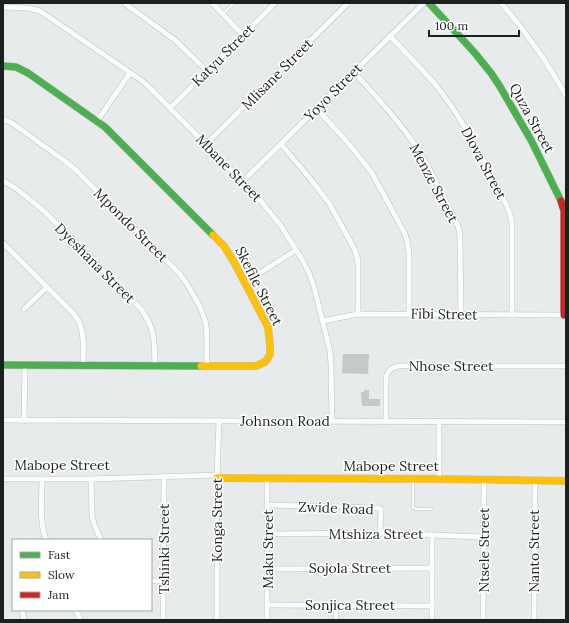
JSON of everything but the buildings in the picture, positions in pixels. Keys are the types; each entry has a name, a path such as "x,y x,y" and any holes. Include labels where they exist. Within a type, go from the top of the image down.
{"street":[{"path":"124,3 175,40 207,71"},
{"path":"212,3 243,35"},
{"name":"Katyu Street","path":"170,108 275,3"},
{"name":"Mlisane Street","path":"206,144 348,3"},
{"name":"Yoyo Street","path":"243,181 424,3"},
{"name":"Quza Street","path":"429,3 474,52 495,79 531,140 561,199 564,211 565,315"},
{"path":"501,3 536,47 566,96"},
{"name":"Mbane Street","path":"3,7 28,8 47,14 141,80 243,181 281,226 309,273 323,321 330,351 332,421"},
{"name":"Dlova Street","path":"390,36 433,82 452,108 486,165 510,212 512,224 512,315"},
{"name":"Skefile Street","path":"3,66 16,67 28,73 97,121 118,139 224,246 268,327 270,338 270,356 264,362 254,366 3,365"},
{"name":"Menze Street","path":"354,72 390,112 410,139 424,160 456,222 460,237 461,314"},
{"path":"97,121 130,73"},
{"path":"317,109 350,144 368,168 405,234 409,254 409,314"},
{"name":"Mpondo Street","path":"3,119 12,123 76,170 179,273 185,281 204,318 207,365"},
{"path":"281,144 321,191 354,248 358,262 358,314"},
{"name":"Dyeshana Street","path":"3,181 46,214 141,309 151,325 153,332 155,365"},
{"path":"3,243 73,314 81,325 83,339 83,365"},
{"path":"244,282 296,250"},
{"path":"24,309 47,287"},
{"name":"Fibi Street","path":"323,321 358,314 565,315"},
{"path":"24,420 25,366"},
{"name":"Nhose Street","path":"386,421 386,378 389,370 398,366 566,366"},
{"name":"Johnson Road","path":"3,420 566,422"},
{"name":"Konga Street","path":"217,620 217,477 219,421"},
{"path":"439,421 439,479"},
{"name":"Tshinki Street","path":"163,620 164,477"},
{"name":"Mabope Street","path":"3,479 217,477 267,479 566,481"},
{"path":"42,479 42,520 46,539"},
{"path":"90,479 92,515 101,539"},
{"name":"Maku Street","path":"267,479 267,620"},
{"name":"Ntsele Street","path":"483,620 484,480"},
{"name":"Nanto Street","path":"534,620 535,481"},
{"name":"Zwide Road","path":"268,506 378,508 381,509 380,534"},
{"name":"Mtshiza Street","path":"268,534 380,534 484,537"},
{"path":"432,535 432,620"},
{"name":"Sojola Street","path":"268,569 432,568"},
{"path":"152,581 164,581"},
{"name":"Sonjica Street","path":"268,605 432,606"},
{"path":"336,606 336,620"}],"lane":[{"path":"223,15 234,3"},
{"path":"413,479 413,507 416,509 431,509"}],"traffic: fast":[{"path":"429,3 491,73 531,140 561,201"},
{"path":"3,66 16,67 28,73 105,127 213,235"},
{"path":"3,365 201,366"}],"traffic: slow":[{"path":"201,366 256,366 265,362 270,354 268,327 234,262 224,246 213,235"},
{"path":"217,478 566,481"}],"traffic: jam":[{"path":"561,201 564,211 564,315"}]}
